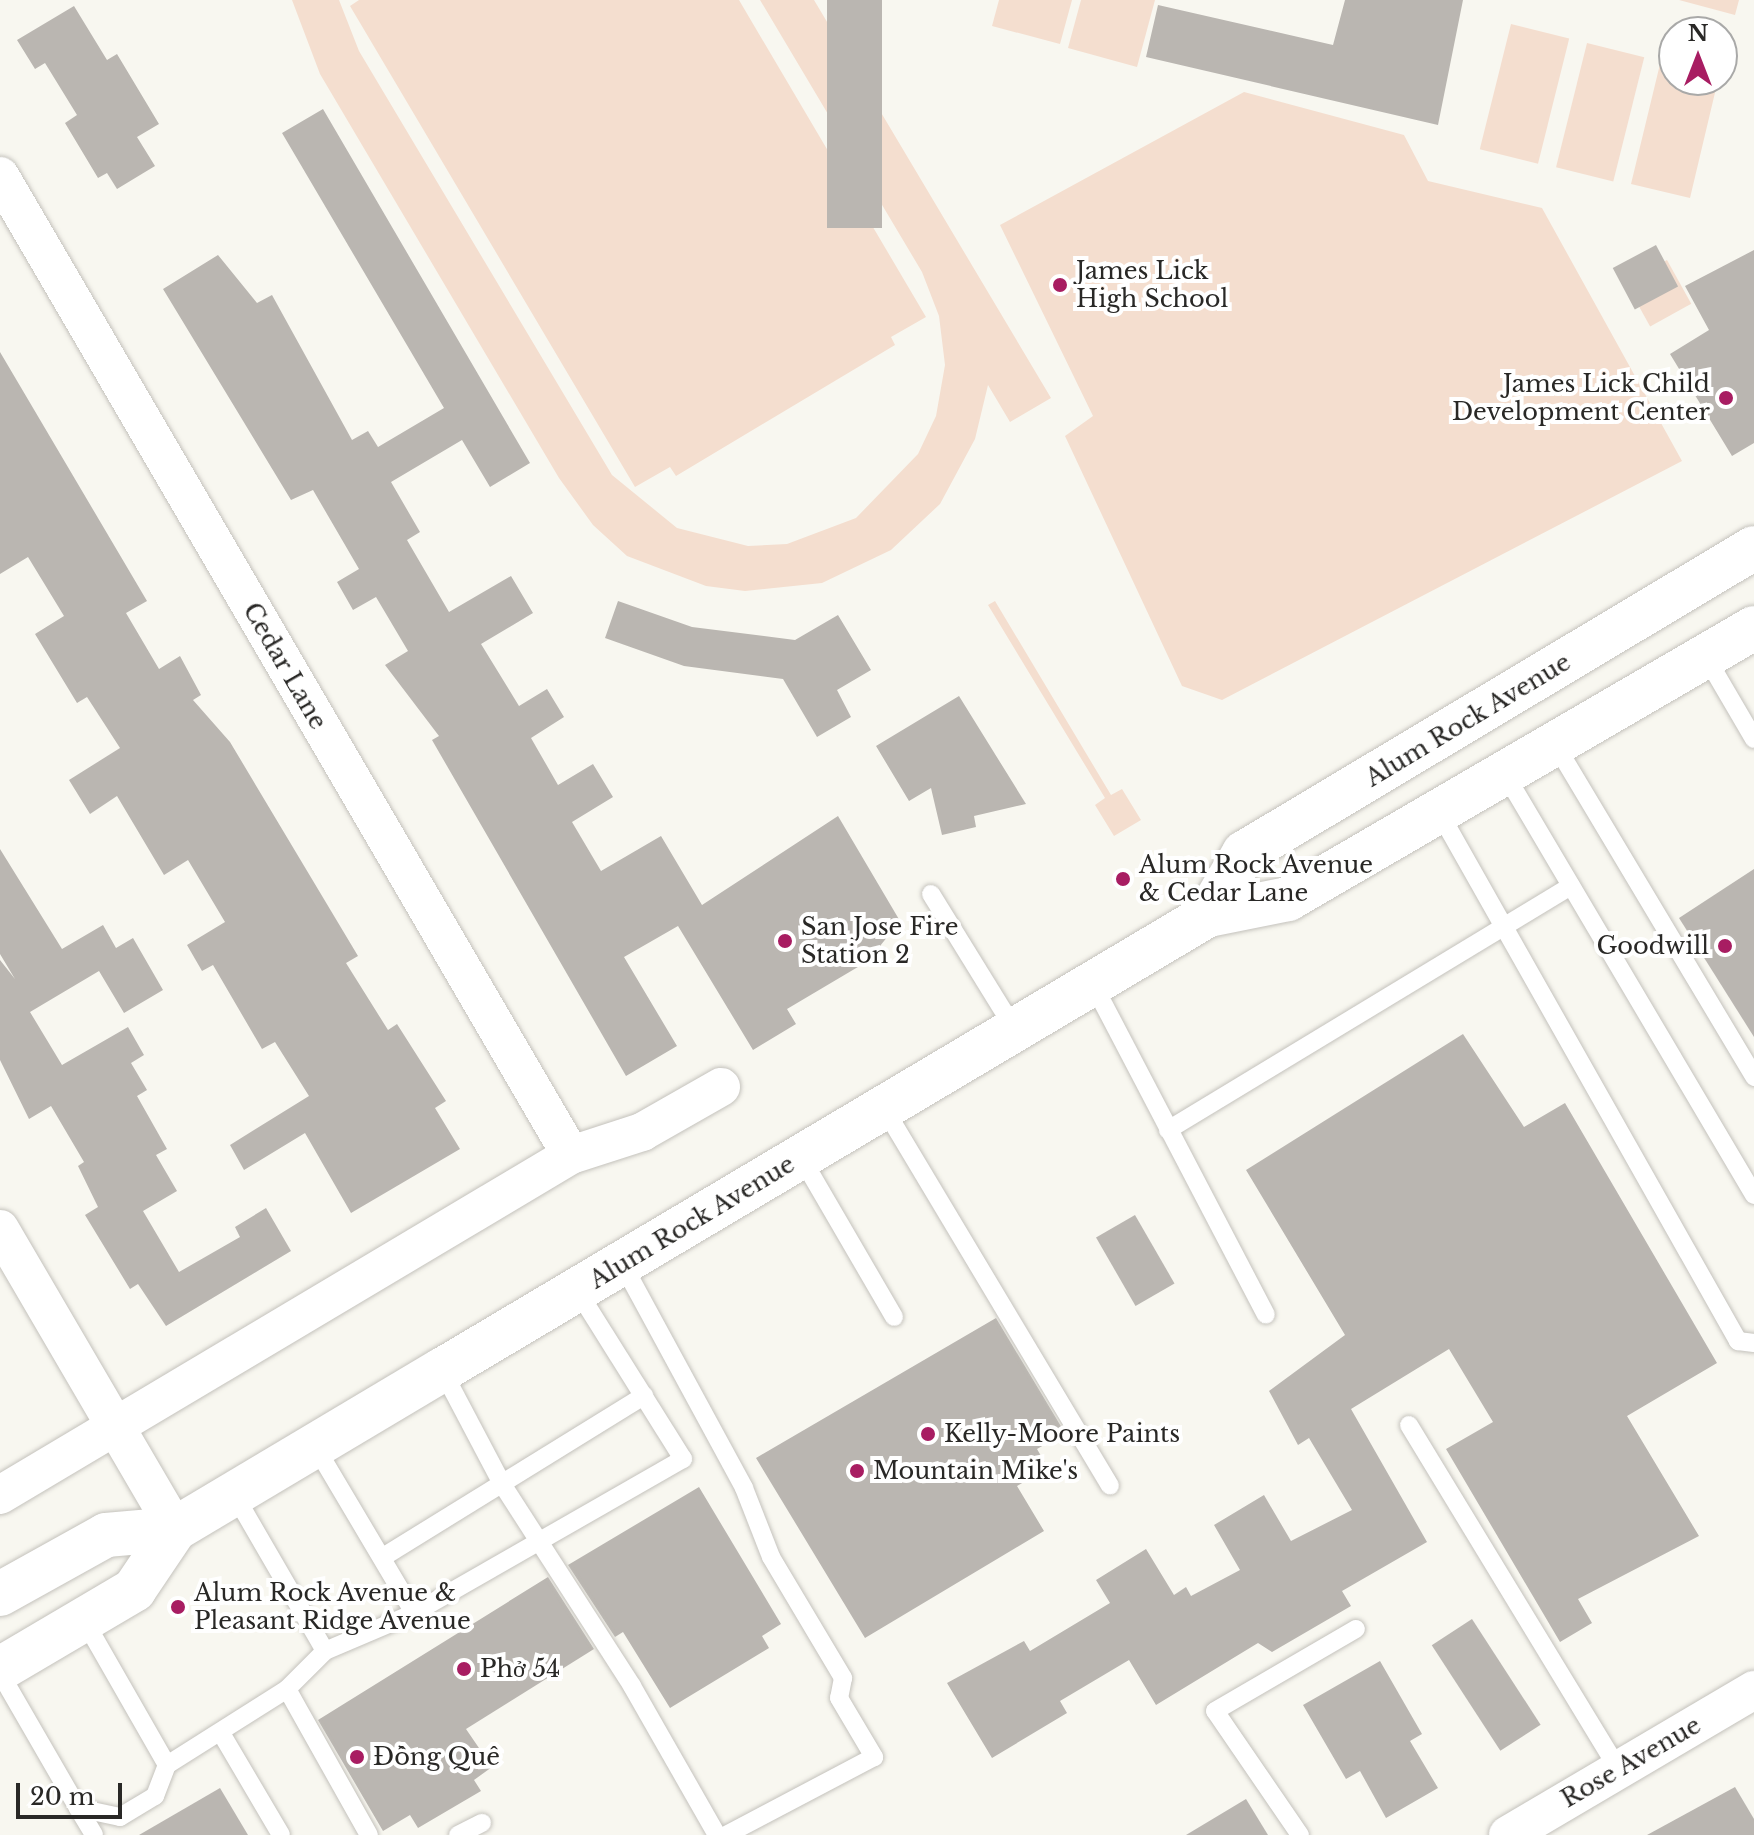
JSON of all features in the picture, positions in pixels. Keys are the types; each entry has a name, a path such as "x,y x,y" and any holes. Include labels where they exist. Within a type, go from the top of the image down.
{"main road":[{"name":"Alum Rock Avenue","path":"1208,915 1244,853 1754,548"},
{"name":"Alum Rock Avenue","path":"0,1671 134,1590 175,1529 442,1370 1208,915 1288,899 1754,628"},
{"path":"1439,812 1435,798 1461,761 1468,720"},
{"name":"Alum Rock Avenue","path":"0,1594 106,1535 175,1529"}],"street":[{"name":"Cedar Lane","path":"0,176 571,1155"},
{"path":"0,1495 114,1423 571,1155 642,1132 721,1087"},
{"path":"0,1229 175,1529"},
{"name":"Rose Avenue","path":"1508,1835 1754,1690"}],"lane":[{"path":"1706,657 1754,739"},
{"path":"1555,744 1754,1077"},
{"path":"1505,774 1754,1195"},
{"path":"1439,812 1738,1341 1754,1343"},
{"path":"1168,1130 1571,886"},
{"path":"931,894 1015,1030"},
{"path":"1093,984 1266,1315"},
{"path":"884,1108 1110,1485"},
{"path":"801,1157 894,1317"},
{"path":"622,1263 744,1488 771,1557 843,1678 839,1698 874,1757 726,1835"},
{"path":"78,1808 120,1817 155,1796 167,1765 287,1689 325,1651 414,1613 542,1544 683,1459 577,1290"},
{"path":"442,1370 502,1484 542,1544 717,1835"},
{"path":"383,1557 644,1396"},
{"path":"1409,1425 1618,1769"},
{"path":"315,1446 414,1613"},
{"path":"234,1494 325,1651"},
{"path":"84,1620 167,1765"},
{"path":"1300,1835 1215,1711 1356,1629"},
{"path":"0,1671 94,1835"},
{"path":"287,1689 369,1835"},
{"path":"221,1733 281,1835"},
{"path":"458,1835 482,1823"}],"shaded area":[{"path":"292,0 339,0 359,51 612,475 677,528 748,546 787,544 856,518 918,454 936,416 945,365 939,316 922,272 760,0 814,0 1051,398 1010,422 988,385 975,439 940,504 891,550 822,583 745,591 706,586 627,556 593,525 559,478 320,74"},
{"path":"359,0 739,0 926,317 891,337 895,345 676,476 670,467 635,487 350,6"},
{"path":"999,0 1072,0 1060,44 992,26"},
{"path":"1081,0 1155,0 1137,67 1068,48"},
{"path":"1679,0 1739,0 1735,15"},
{"path":"1511,24 1569,39 1538,164 1480,149"},
{"path":"1587,43 1644,57 1613,181 1556,167"},
{"path":"1658,72 1658,96 1714,96 1690,198 1631,184"},
{"path":"1244,92 1404,135 1428,181 1542,208 1682,461 1222,700 1182,686 1065,436 1093,416 1000,225"},
{"path":"1667,260 1691,304 1650,327 1626,283"},
{"path":"995,601 1111,795 1122,789 1141,820 1114,836 1095,805 1105,798 988,605"}],"building":[{"path":"827,0 882,0 882,228 827,228"},
{"path":"1345,0 1463,0 1438,125 1146,57 1158,5 1333,45"},
{"path":"74,6 107,60 117,54 159,124 137,137 155,166 117,189 107,173 98,178 65,123 77,115 45,63 35,69 17,40"},
{"path":"323,109 530,463 490,487 462,440 391,482 420,532 407,540 449,612 511,576 533,613 481,644 519,706 547,689 564,717 531,738 558,785 593,764 613,797 572,822 601,871 661,836 702,905 838,816 900,921 868,961 787,1009 796,1024 753,1050 678,926 624,957 677,1046 626,1076 432,740 439,736 385,665 408,651 376,597 353,610 337,582 359,569 313,490 291,500 163,289 218,255 257,303 272,295 352,440 368,431 378,447 444,408 282,133"},
{"path":"1656,245 1678,286 1635,310 1613,268"},
{"name":"James Lick Child Development Center","path":"1754,250 1754,443 1732,456 1670,354 1709,330 1685,286"},
{"path":"0,352 147,601 126,613 159,669 180,656 201,695 193,700 230,742 358,956 346,963 388,1030 397,1024 446,1101 435,1108 460,1149 351,1213 305,1133 244,1170 230,1145 309,1096 275,1042 262,1049 213,965 202,971 187,945 225,922 188,860 164,875 117,796 90,814 69,780 120,748 87,697 77,703 35,634 64,616 28,557 0,574"},
{"path":"618,601 692,627 795,640 838,615 871,670 837,690 851,717 817,737 783,679 684,666 605,638"},
{"path":"959,696 1026,804 974,816 976,827 942,835 931,788 909,801 876,746"},
{"path":"0,849 62,949 103,925 116,948 133,938 163,990 124,1013 99,971 30,1012 62,1065 128,1027 144,1055 131,1063 147,1090 137,1096 167,1149 156,1155 177,1191 143,1211 179,1272 240,1237 235,1227 266,1208 291,1251 166,1326 138,1284 130,1289 85,1215 98,1207 78,1166 84,1162 51,1106 29,1119 0,1060 0,960 15,979 0,954"},
{"name":"Goodwill","path":"1754,869 1754,1037 1679,918"},
{"path":"1463,1034 1524,1127 1565,1103 1717,1363 1627,1416 1699,1536 1578,1599 1592,1623 1560,1642 1446,1449 1493,1422 1449,1349 1351,1409 1427,1542 1342,1591 1351,1606 1272,1652 1258,1643 1156,1705 1129,1660 1060,1701 1067,1713 992,1758 947,1683 1024,1641 1030,1651 1110,1603 1096,1580 1146,1549 1174,1595 1186,1587 1191,1596 1240,1570 1214,1525 1264,1495 1291,1541 1352,1510 1309,1438 1298,1445 1269,1391 1345,1335 1246,1170"},
{"path":"1135,1215 1174,1283 1136,1306 1096,1238"},
{"path":"996,1318 1065,1433 1037,1449 1048,1468 1017,1486 1044,1531 865,1638 756,1458"},
{"path":"699,1487 781,1624 762,1636 769,1648 670,1708 623,1632 615,1637 568,1565"},
{"path":"548,1577 594,1649 466,1729 492,1767 474,1780 481,1791 418,1828 410,1815 383,1831 318,1720"},
{"path":"1472,1619 1541,1725 1500,1751 1432,1645"},
{"path":"1380,1661 1422,1734 1410,1741 1438,1788 1386,1818 1360,1771 1346,1779 1303,1705"},
{"path":"1735,1787 1754,1819 1754,1835 1647,1835"},
{"path":"220,1788 248,1835 139,1835"},
{"path":"1246,1799 1268,1835 1186,1835"}],"place":[{"name":"James Lick High School","path":"1060,285"},
{"name":"James Lick Child Development Center","path":"1726,398"},
{"name":"Alum Rock Avenue & Cedar Lane","path":"1123,879"},
{"name":"San Jose Fire Station 2","path":"785,941"},
{"name":"Goodwill","path":"1725,946"},
{"name":"Kelly-Moore Paints","path":"928,1434"},
{"name":"Mountain Mike's","path":"857,1471"},
{"name":"Alum Rock Avenue & Pleasant Ridge Avenue","path":"178,1607"},
{"name":"Phở 54","path":"464,1669"},
{"name":"Đồng Quê","path":"357,1757"}]}
